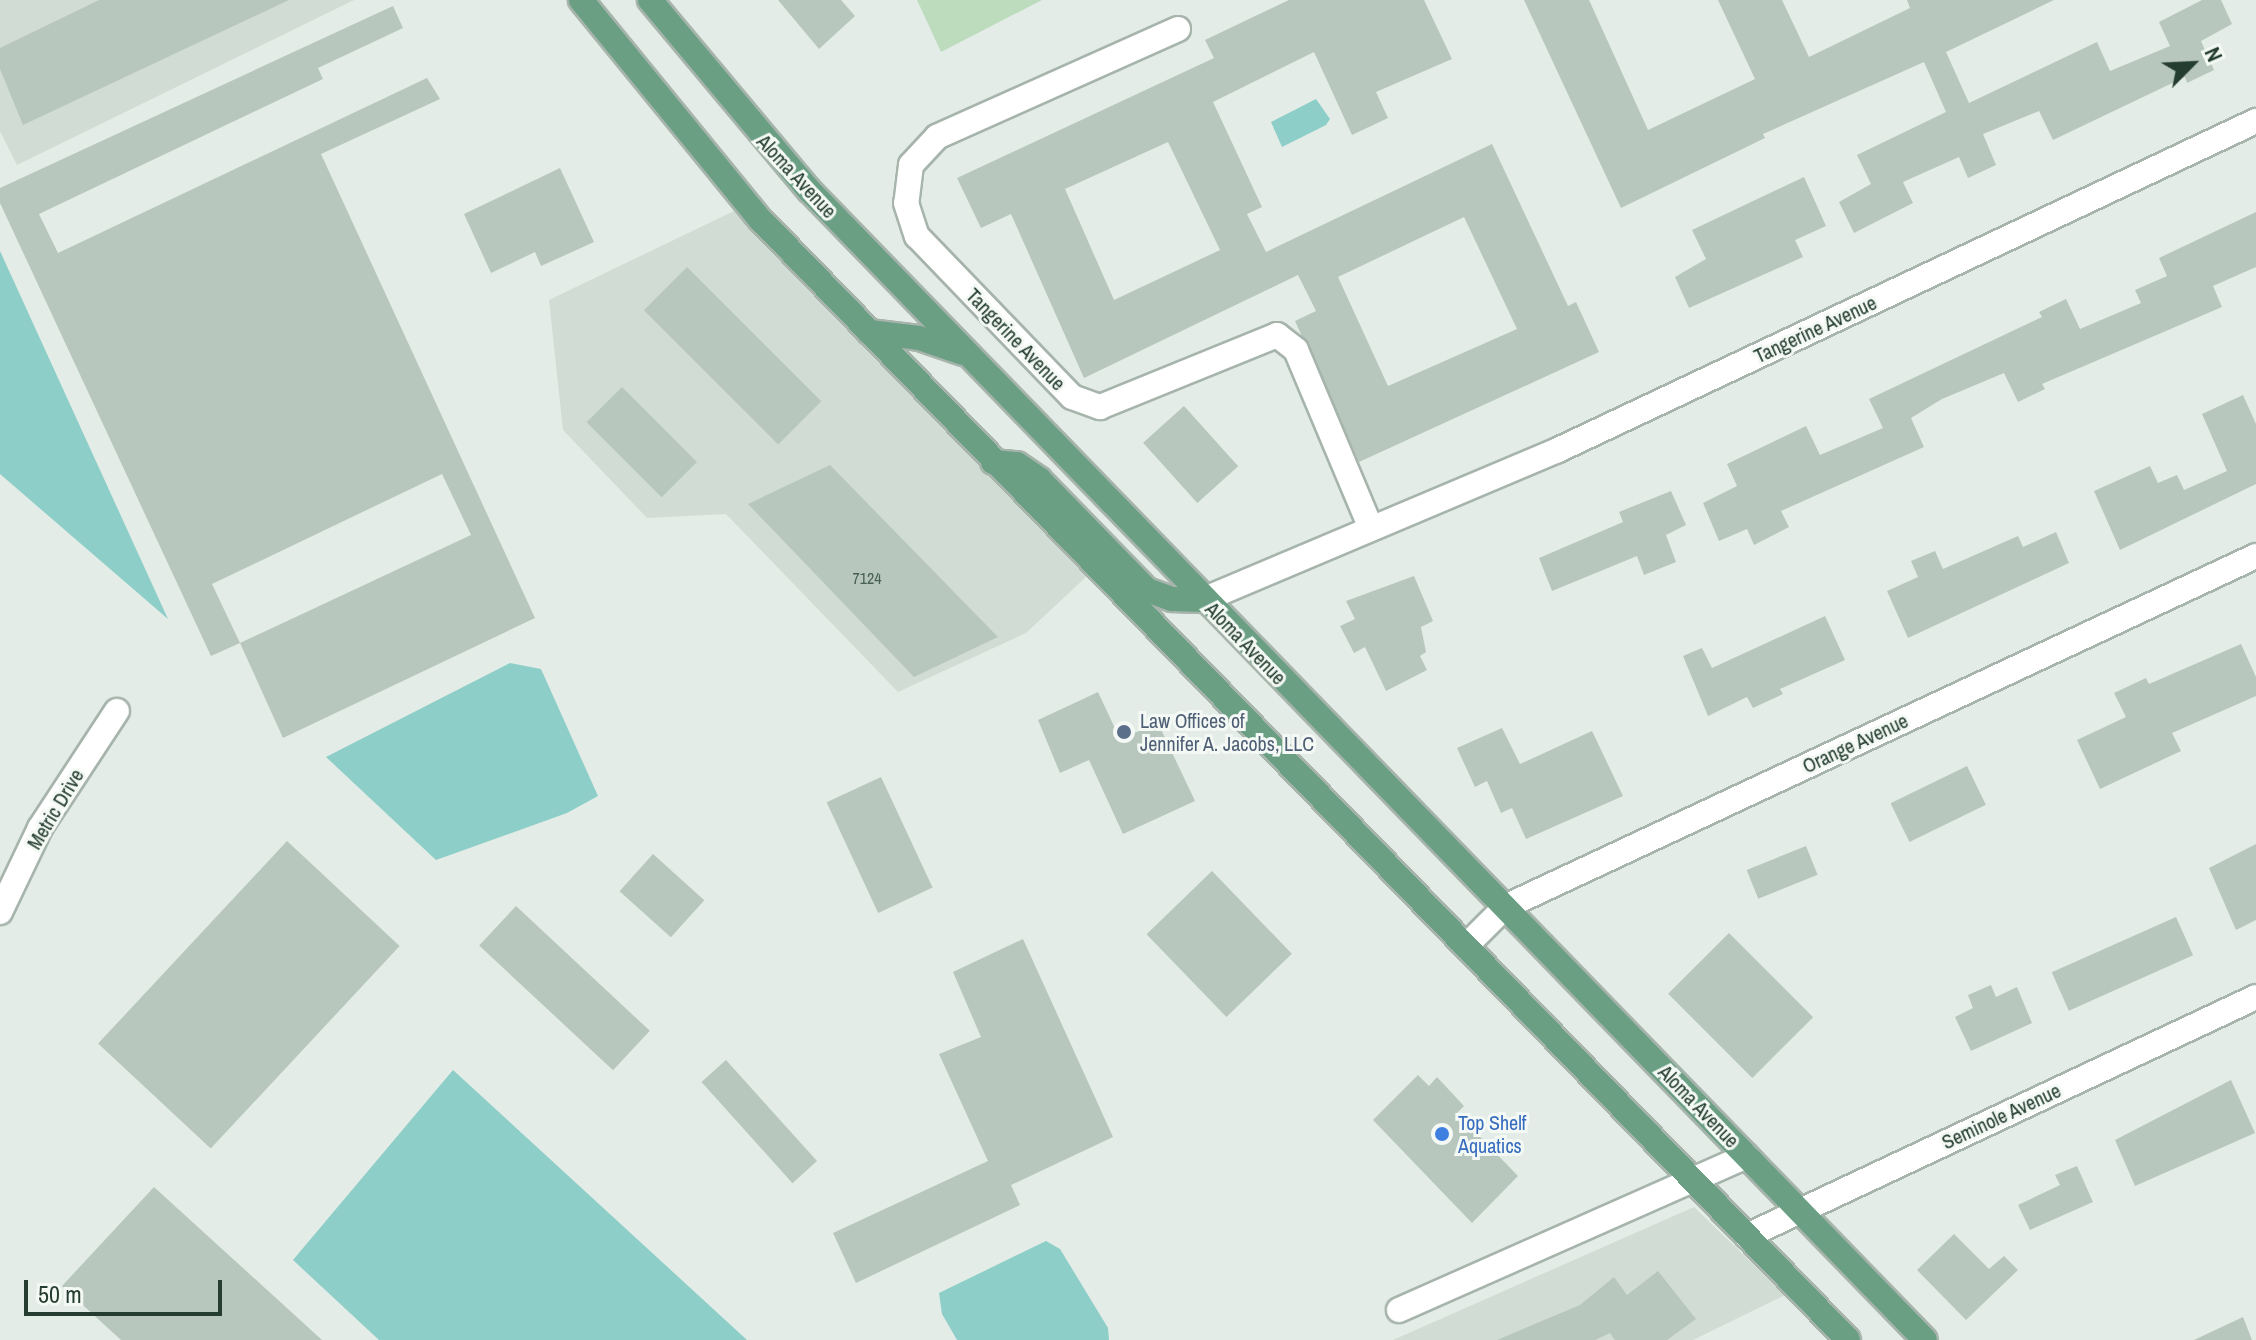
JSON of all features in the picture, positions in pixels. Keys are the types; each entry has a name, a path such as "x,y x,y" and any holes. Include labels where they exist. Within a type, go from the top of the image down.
{"main road":[{"path":"581,0 711,165 993,462 1848,1340"},
{"name":"Aloma Avenue","path":"650,0 790,170 1203,600 1925,1340"},
{"path":"869,332 919,338 969,355"},
{"path":"993,462 1017,464 1039,479 1147,590 1172,599 1203,600"}],"street":[{"name":"Tangerine Avenue","path":"1178,29 937,137 911,165 906,203 917,236 1072,397 1100,407 1277,335 1296,350 1370,526"},
{"name":"Tangerine Avenue","path":"1203,600 1370,526 1558,450 2256,121"},
{"name":"Orange Avenue","path":"1466,946 1505,907 2256,556"},
{"name":"Metric Drive","path":"0,912 40,828 117,711"},
{"name":"Seminole Avenue","path":"1747,1236 2256,997"},
{"path":"1399,1310 1746,1156"}],"shaded area":[{"path":"0,0 354,0 17,165 0,131"},
{"path":"734,211 1087,576 1026,633 898,692 726,514 647,518 563,430 549,300"},
{"path":"1694,1207 1785,1295 1693,1340 1393,1340"}],"green space":[{"path":"917,0 1042,0 941,52"}],"water":[{"path":"1316,99 1330,119 1326,125 1282,147 1271,122"},
{"path":"0,251 168,619 0,474"},
{"path":"510,663 541,669 598,796 567,813 436,860 326,757"},
{"path":"453,1070 747,1340 379,1340 293,1260"},
{"path":"1046,1241 1060,1249 1108,1328 1109,1340 957,1340 942,1314 939,1293"}],"building":[{"path":"99,0 289,0 23,125 0,69 0,48"},
{"path":"778,0 841,0 855,16 819,49"},
{"path":"1289,0 1424,0 1452,59 1376,92 1388,118 1352,135 1314,52 1213,102 1262,207 1247,214 1266,252 1492,144 1568,306 1576,302 1599,352 1359,462 1295,321 1316,311 1298,275 1084,378 1011,214 981,228 957,178 1214,58 1205,40","holes":["1168,142 1220,250 1114,300 1065,189","1464,217 1517,329 1388,386 1338,277"]},
{"path":"1524,0 1589,0 1648,130 1755,79 1718,0 1782,0 1809,57 1910,8 1907,0 2054,0 1946,52 1969,103 2097,42 2110,71 2170,46 2159,22 2202,0 2221,0 2232,24 2201,41 2214,70 2187,83 2185,77 2053,140 2039,111 1983,134 1996,165 1968,178 1959,157 1903,182 1913,203 1854,233 1839,202 1871,184 1857,155 1946,112 1924,62 1763,134 1765,138 1621,208"},
{"path":"393,6 403,28 318,68 323,79 39,214 58,253 427,78 440,99 321,154 535,618 283,738 240,643 211,656 0,203 0,188","holes":["442,474 471,535 240,643 212,584"]},
{"path":"560,168 594,242 541,266 535,252 491,273 464,214"},
{"path":"1804,177 1826,226 1795,240 1803,257 1689,308 1675,277 1706,259 1692,230"},
{"path":"2256,212 2256,267 2213,286 2222,307 2042,384 2045,389 2018,402 2004,373 1942,399 1911,418 1924,447 1781,511 1789,527 1754,545 1747,529 1719,541 1703,503 1737,486 1727,464 1806,426 1820,455 1883,428 1869,399 2042,317 2039,312 2066,299 2080,329 2141,303 2135,290 2167,276 2159,258"},
{"path":"687,267 821,401 778,444 644,310"},
{"path":"622,387 697,462 662,497 587,422"},
{"path":"2243,395 2256,424 2256,484 2120,550 2094,491 2150,466 2158,483 2177,475 2184,490 2227,471 2202,414"},
{"path":"1184,406 1238,466 1197,503 1143,443"},
{"path":"830,465 998,637 914,677 748,504"},
{"path":"1671,491 1686,525 1666,535 1676,562 1644,575 1637,556 1552,591 1539,558 1623,522 1619,512"},
{"path":"2056,532 2069,563 1908,638 1887,591 1918,577 1911,561 1935,551 1943,569 2018,536 2023,547"},
{"path":"1414,576 1433,621 1421,627 1426,652 1420,656 1427,670 1386,691 1365,647 1354,653 1340,626 1355,619 1346,601"},
{"path":"1825,616 1845,660 1780,689 1783,694 1753,708 1747,697 1708,716 1683,656 1702,648 1712,668"},
{"path":"2241,644 2256,677 2256,696 2172,733 2181,751 2100,789 2077,740 2126,717 2114,693 2146,678 2149,684"},
{"path":"1098,692 1120,739 1158,723 1195,801 1123,834 1089,760 1060,773 1038,720"},
{"path":"1502,728 1520,764 1592,731 1623,796 1526,839 1512,808 1501,813 1487,781 1475,787 1457,748"},
{"path":"1967,766 1986,805 1909,842 1891,803"},
{"path":"881,777 933,888 878,913 827,802"},
{"path":"287,841 400,946 211,1149 98,1044"},
{"path":"2256,844 2256,920 2236,930 2209,868"},
{"path":"1806,846 1818,875 1758,899 1747,870"},
{"path":"653,854 704,900 671,937 620,891"},
{"path":"1212,871 1292,954 1226,1017 1147,934"},
{"path":"516,906 650,1031 613,1070 479,945"},
{"path":"2176,917 2193,955 2069,1011 2052,972"},
{"path":"1729,933 1813,1017 1752,1078 1668,994"},
{"path":"1023,939 1113,1137 1011,1185 1020,1205 856,1283 833,1233 988,1161 939,1054 981,1037 953,972"},
{"path":"1991,985 1996,997 2017,987 2032,1023 1971,1051 1955,1017 1973,1008 1968,995"},
{"path":"726,1060 817,1161 792,1183 701,1082"},
{"path":"1418,1075 1429,1086 1437,1077 1464,1106 1457,1113 1518,1176 1472,1223 1373,1120"},
{"path":"2231,1080 2255,1133 2135,1186 2115,1140"},
{"path":"2077,1166 2093,1202 2030,1230 2018,1205 2060,1185 2055,1175"},
{"path":"154,1187 322,1340 121,1340 62,1286"},
{"path":"1954,1234 1989,1269 2004,1256 2018,1270 1966,1320 1917,1270"},
{"path":"1658,1271 1696,1319 1667,1340 1615,1340 1610,1333 1595,1340 1497,1340 1580,1305 1614,1277 1627,1295"},
{"path":"2243,1317 2252,1340 2194,1340"}],"place":[{"name":"Law Offices of Jennifer A. Jacobs, LLC","path":"1124,732"},
{"name":"Top Shelf Aquatics","path":"1442,1134"}]}
